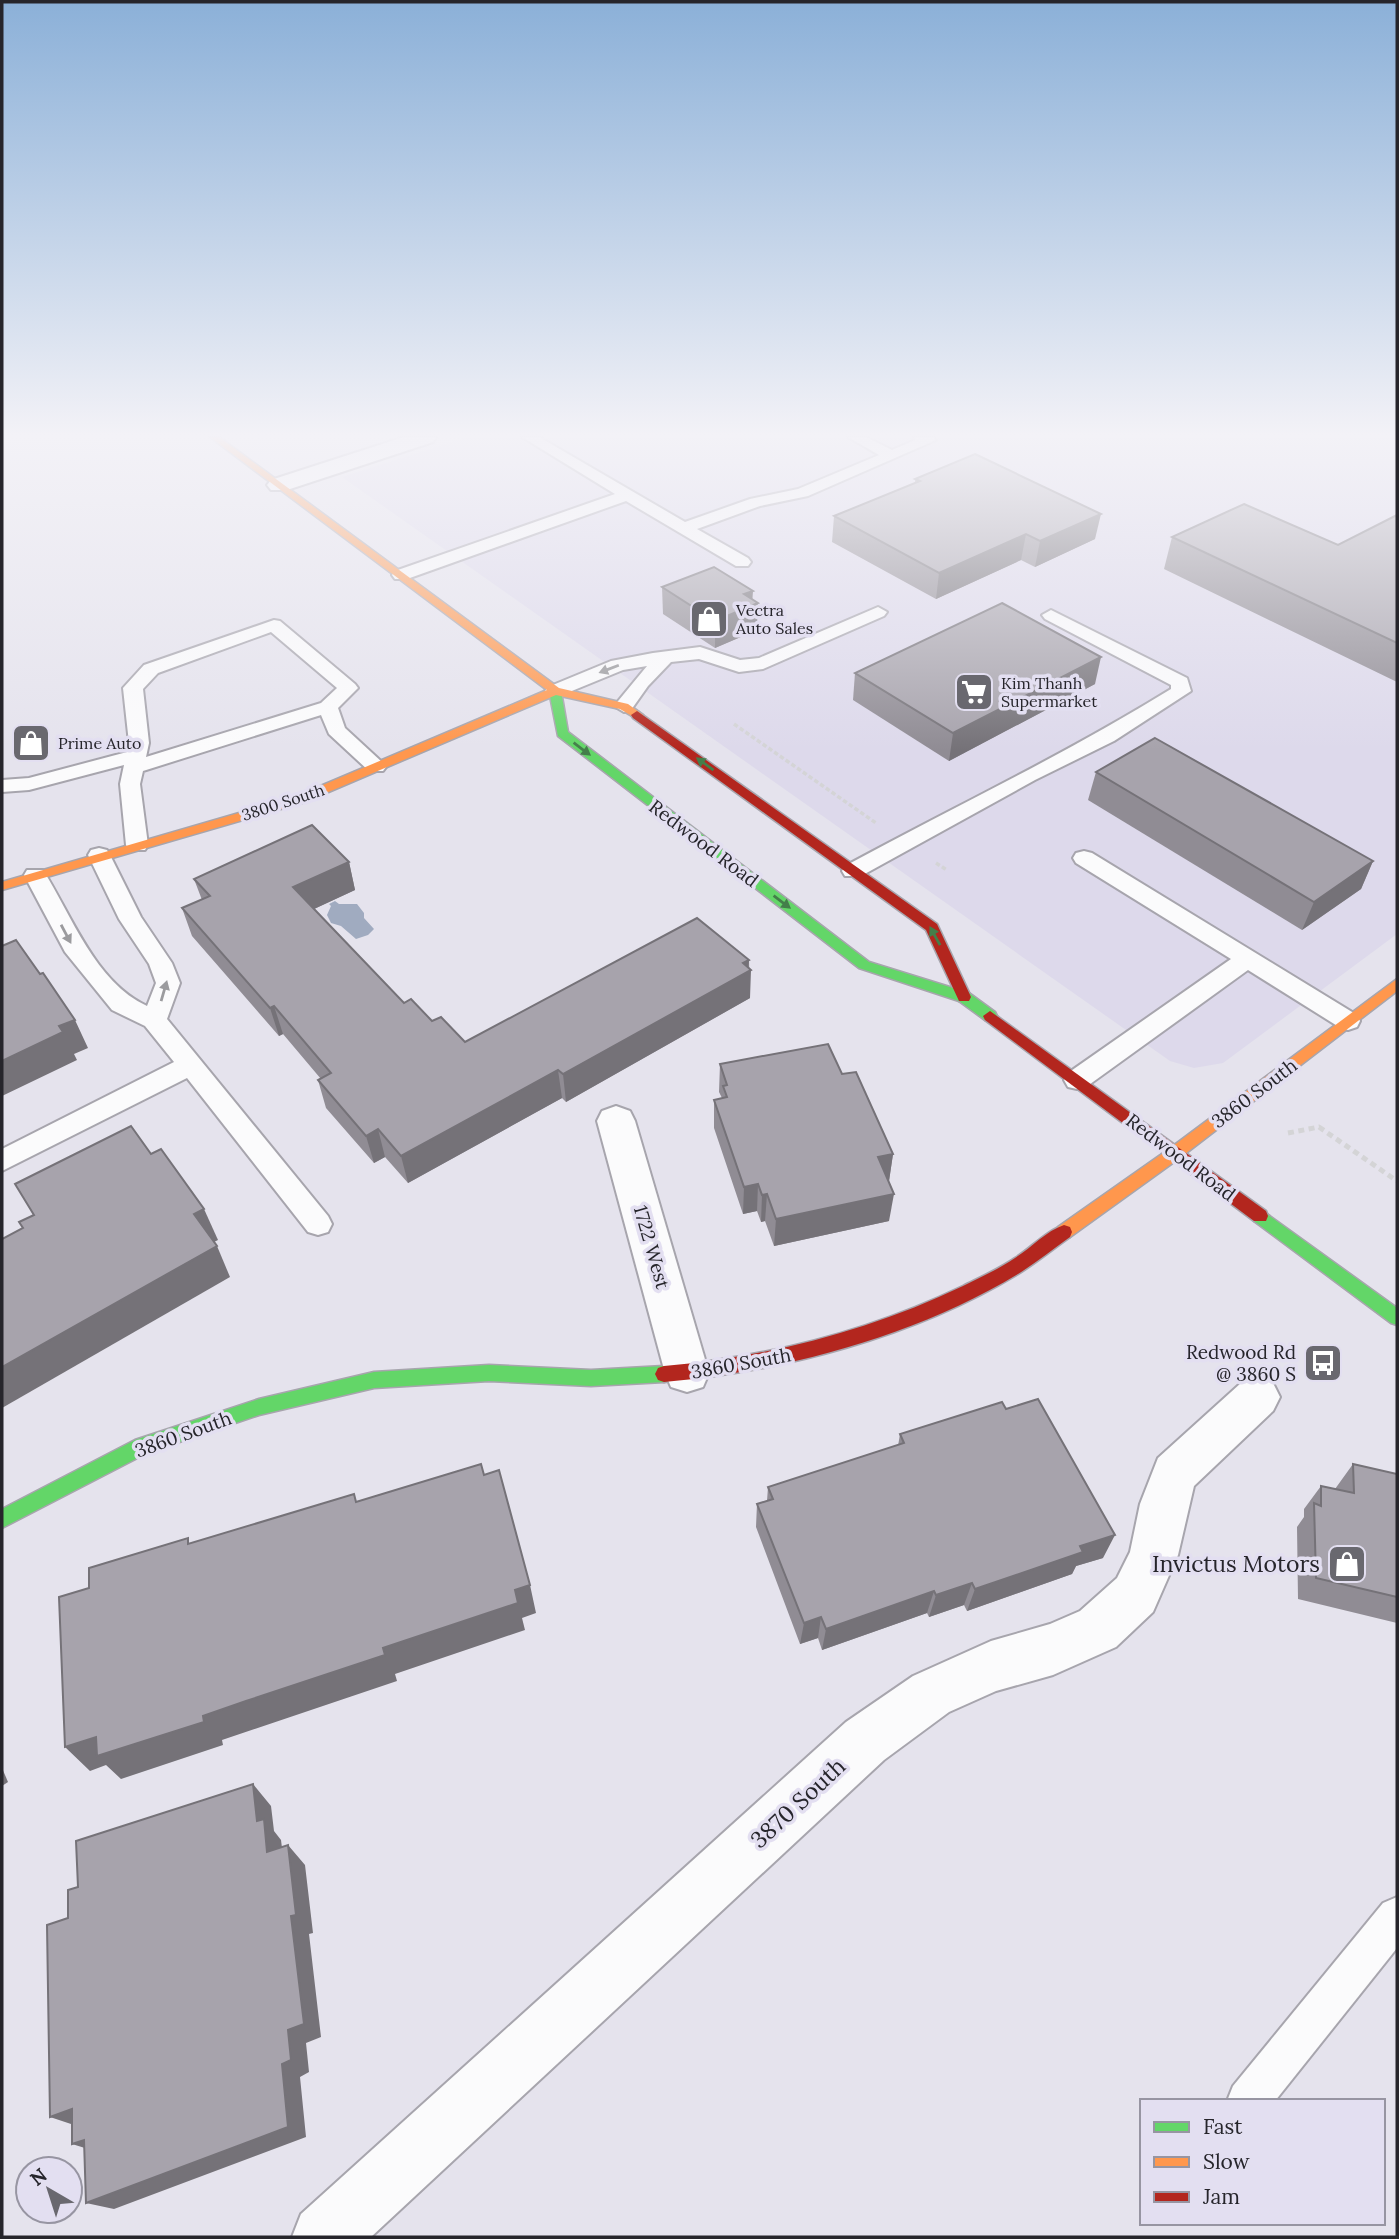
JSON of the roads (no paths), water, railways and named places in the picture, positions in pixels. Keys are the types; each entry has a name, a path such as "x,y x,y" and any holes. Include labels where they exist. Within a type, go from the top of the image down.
{"main road":[{"name":"Redwood Road","path":"356,541 555,691 624,706 932,927 964,997"},
{"name":"Redwood Road","path":"555,691 562,733 864,965 964,997 1397,1318"},
{"name":"3800 South","path":"2,886 99,855 301,799 555,691"},
{"name":"3860 South","path":"2,1520 142,1446 259,1407 374,1380 489,1373 591,1378 687,1373 786,1356 905,1320 1009,1271 1175,1153 1397,984"}],"street":[{"name":"1722 West","path":"616,1121 687,1373"},
{"name":"3870 South","path":"324,2237 866,1741 931,1694 991,1667 1053,1649 1098,1629 1135,1595 1154,1555 1164,1504 1175,1473 1258,1397"}],"lane":[{"path":"401,575 496,541"},
{"path":"707,541 742,562"},
{"path":"555,691 618,666 700,653 739,666 763,663 878,612"},
{"path":"853,871 1028,776 1107,737 1181,691 1180,682 1051,615"},
{"path":"2,786 29,784 135,762 328,706 348,688 274,625 151,669 133,688 139,743 135,762 130,783 137,845"},
{"path":"624,706 641,682 665,658"},
{"path":"328,706 336,730 376,767"},
{"path":"99,855 130,919 160,963 168,982 154,1020"},
{"path":"1084,858 1348,1021"},
{"path":"34,875 72,946 121,1004 154,1020 318,1224"},
{"path":"1077,1080 1248,959"},
{"path":"2,1161 191,1065"},
{"path":"1250,2099 1397,1917"}],"water":[{"path":"335,901 339,904 357,904 374,929 368,935 356,939 341,926 331,923 327,915 331,906 329,904"}],"place":[{"name":"Vectra Auto Sales","path":"709,619"},
{"name":"Kim Thanh Supermarket","path":"974,692"},
{"name":"Prime Auto","path":"31,743"},
{"name":"Redwood Rd @ 3860 S","path":"1323,1363"},
{"name":"Invictus Motors","path":"1347,1564"}]}
